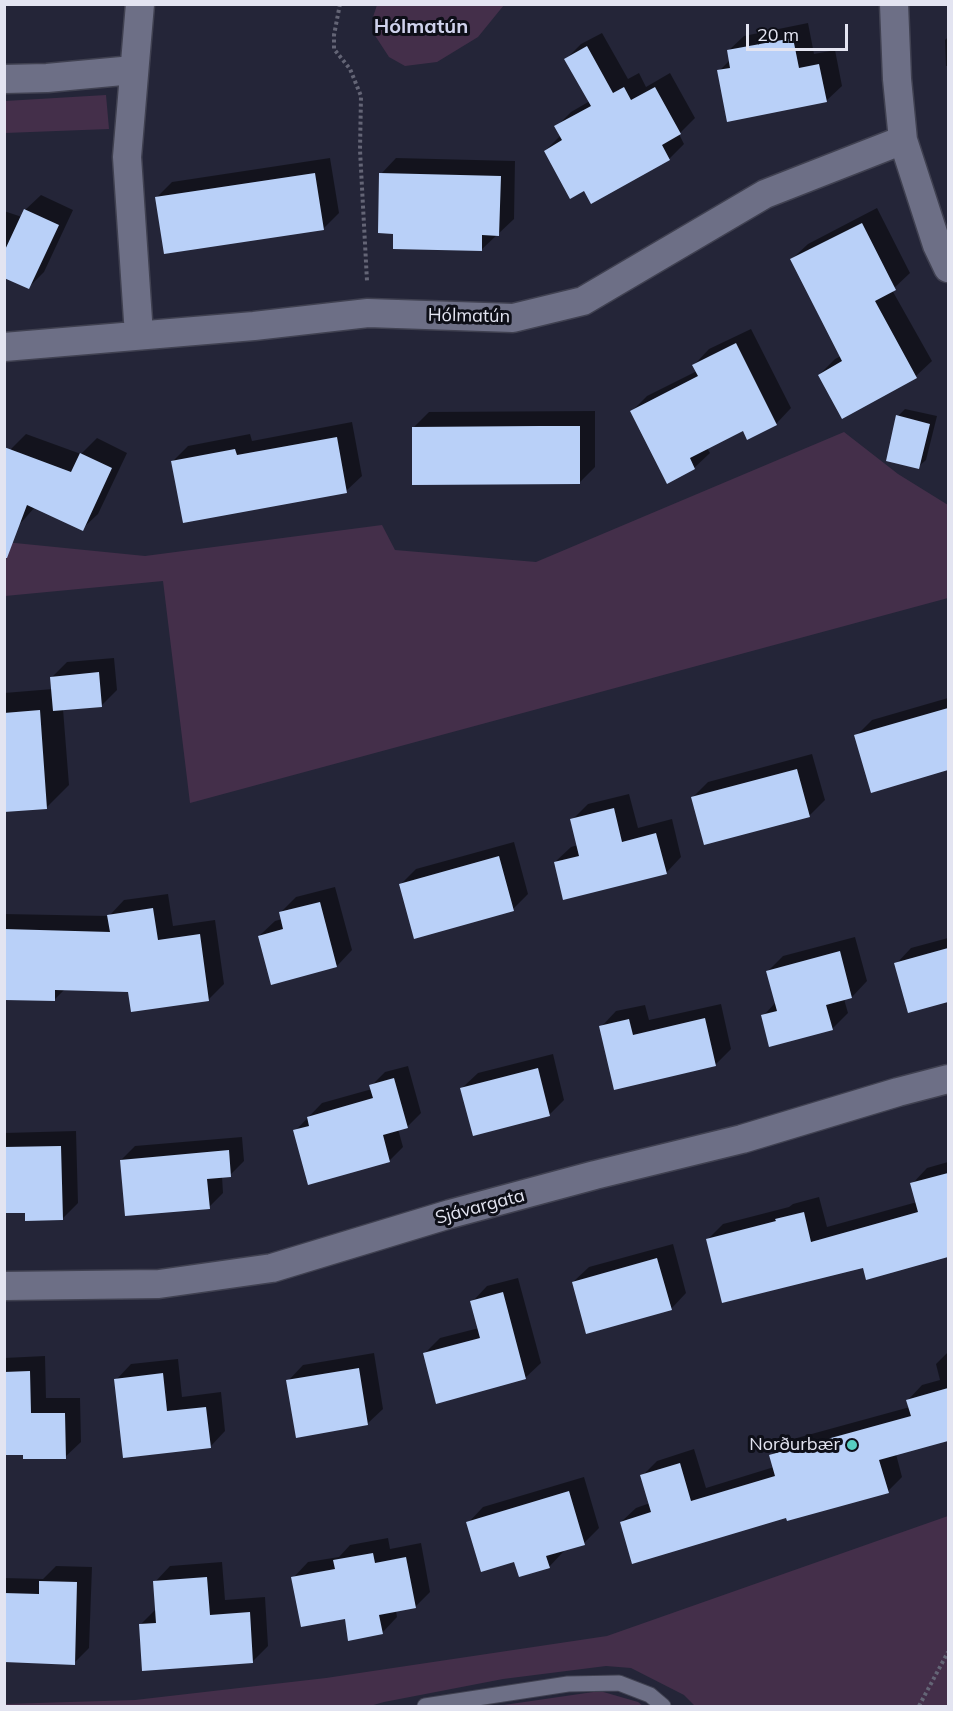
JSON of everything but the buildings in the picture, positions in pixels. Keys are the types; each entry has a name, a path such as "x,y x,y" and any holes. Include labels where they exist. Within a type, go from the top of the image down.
{"street":[{"path":"139,335 127,157 140,4"},
{"path":"894,4 897,79 903,140 937,245 948,268"},
{"path":"4,79 47,78 133,70"},
{"name":"Hólmatún","path":"4,347 254,326 368,313 513,318 583,301 765,194 903,140"},
{"name":"Sjávargata","path":"4,1286 159,1284 272,1268 450,1214 742,1139 948,1079"}],"lane":[{"path":"425,1707 568,1684 619,1683 650,1695 663,1707"}],"path":[{"path":"340,4 334,34 334,49 350,69 361,96 360,150 368,313"},
{"path":"919,1707 948,1652"}],"shaded area":[{"path":"377,4 504,5 478,37 437,62 405,66 389,57 374,34 373,17"},
{"path":"106,95 109,129 5,133 5,101"},
{"path":"844,432 898,474 948,505 948,598 190,803 163,581 5,596 5,542 145,556 382,525 395,550 536,562"},
{"path":"948,1516 948,1706 695,1706 684,1695 631,1668 606,1666 503,1679 370,1706 5,1706 5,1704 135,1700 326,1678 607,1636"},
{"path":"600,1691 638,1702 643,1706 497,1706"}],"place":[{"name":"Norðurbær","path":"852,1445"}],"district":[{"name":"Hólmatún","path":"421,27"}]}
